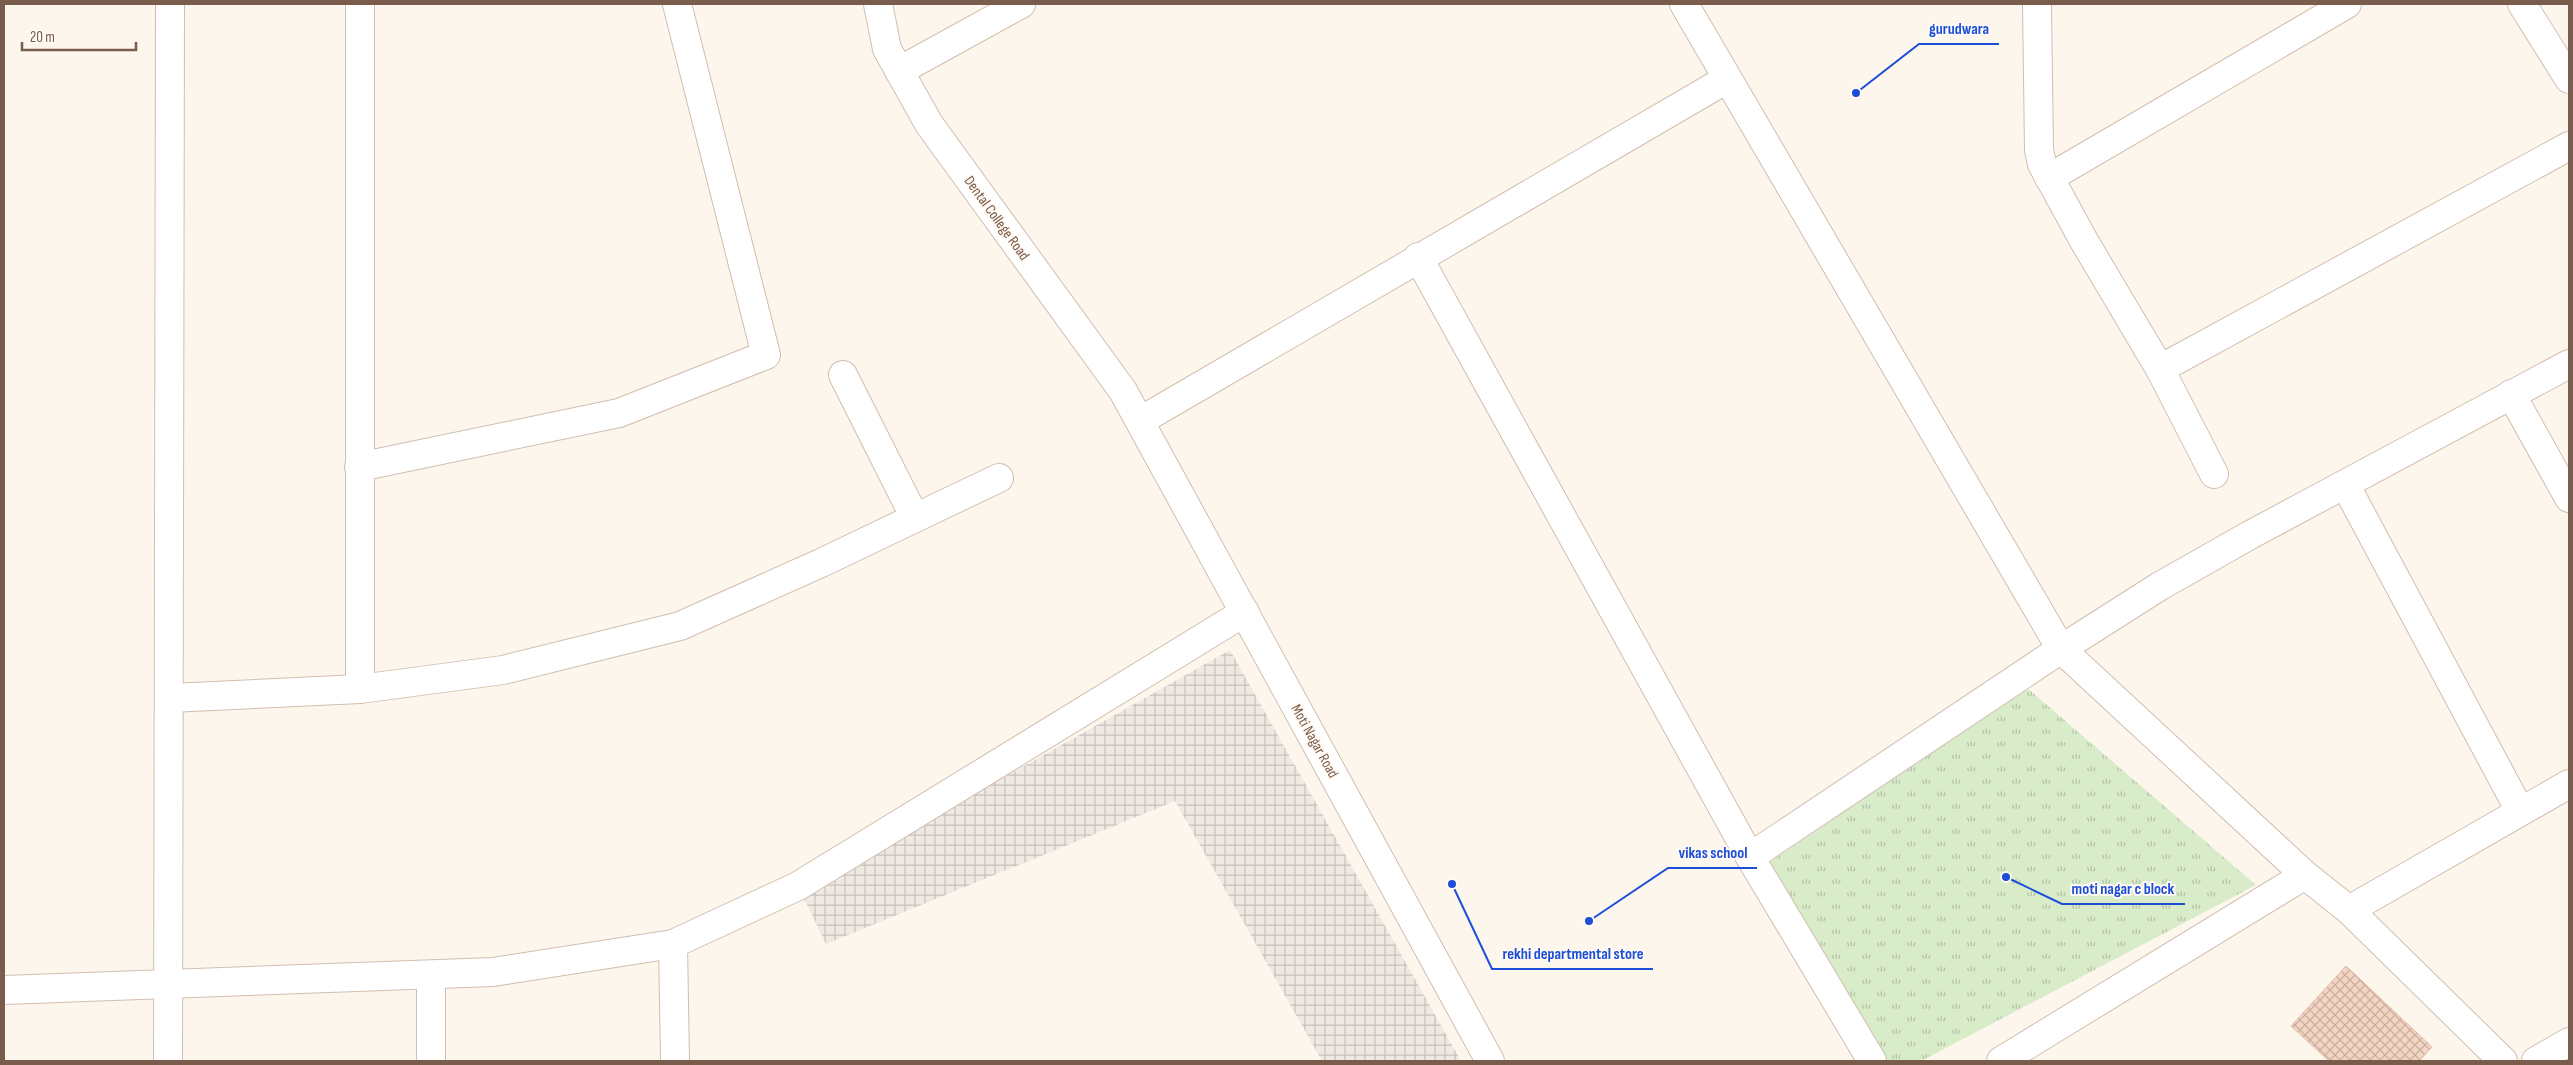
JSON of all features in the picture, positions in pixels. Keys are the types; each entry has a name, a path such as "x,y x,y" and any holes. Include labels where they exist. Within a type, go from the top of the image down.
{"street":[{"path":"168,1061 170,4"},
{"path":"360,4 360,689"},
{"path":"359,467 619,413 766,355 676,4"},
{"name":"Dental College Road","path":"878,4 887,49 928,124 1123,391 1140,421"},
{"path":"899,70 1021,4"},
{"path":"1684,4 2061,649 2304,875 2348,910 2503,1061"},
{"path":"2037,4 2039,150 2049,178 2160,369 2214,474"},
{"path":"2049,178 2347,4"},
{"path":"2522,4 2569,79"},
{"path":"1140,421 1418,257 1727,79"},
{"path":"2160,369 2569,146"},
{"path":"1418,257 1750,856 1872,1061"},
{"path":"1750,856 2061,649 2160,586 2250,535 2346,486 2511,394 2569,364"},
{"path":"843,375 915,518"},
{"path":"2511,394 2569,498"},
{"name":"Moti Nagar Road","path":"1140,421 1490,1061"},
{"path":"170,698 360,689 503,670 680,626 821,563 999,478"},
{"path":"2346,486 2520,811"},
{"path":"4,990 431,976 493,972 673,944 798,886 1245,612"},
{"path":"2348,910 2569,784"},
{"path":"2002,1061 2304,875"},
{"path":"673,944 675,1061"},
{"path":"431,976 431,1061"},
{"path":"2536,1061 2569,1042"}],"shaded area":[{"path":"1230,650 1461,1061 1322,1061 1175,801 826,944 801,892"}],"green space":[{"path":"2027,688 2256,885 1921,1061 1875,1061 1760,869"}],"building":[{"path":"2346,966 2432,1047 2419,1061 2329,1061 2291,1026"}],"place":[{"name":"gurudwara","path":"1856,93"},
{"name":"moti nagar c block","path":"2006,877"},
{"name":"rekhi departmental store","path":"1452,884"},
{"name":"vikas school","path":"1589,921"}]}
